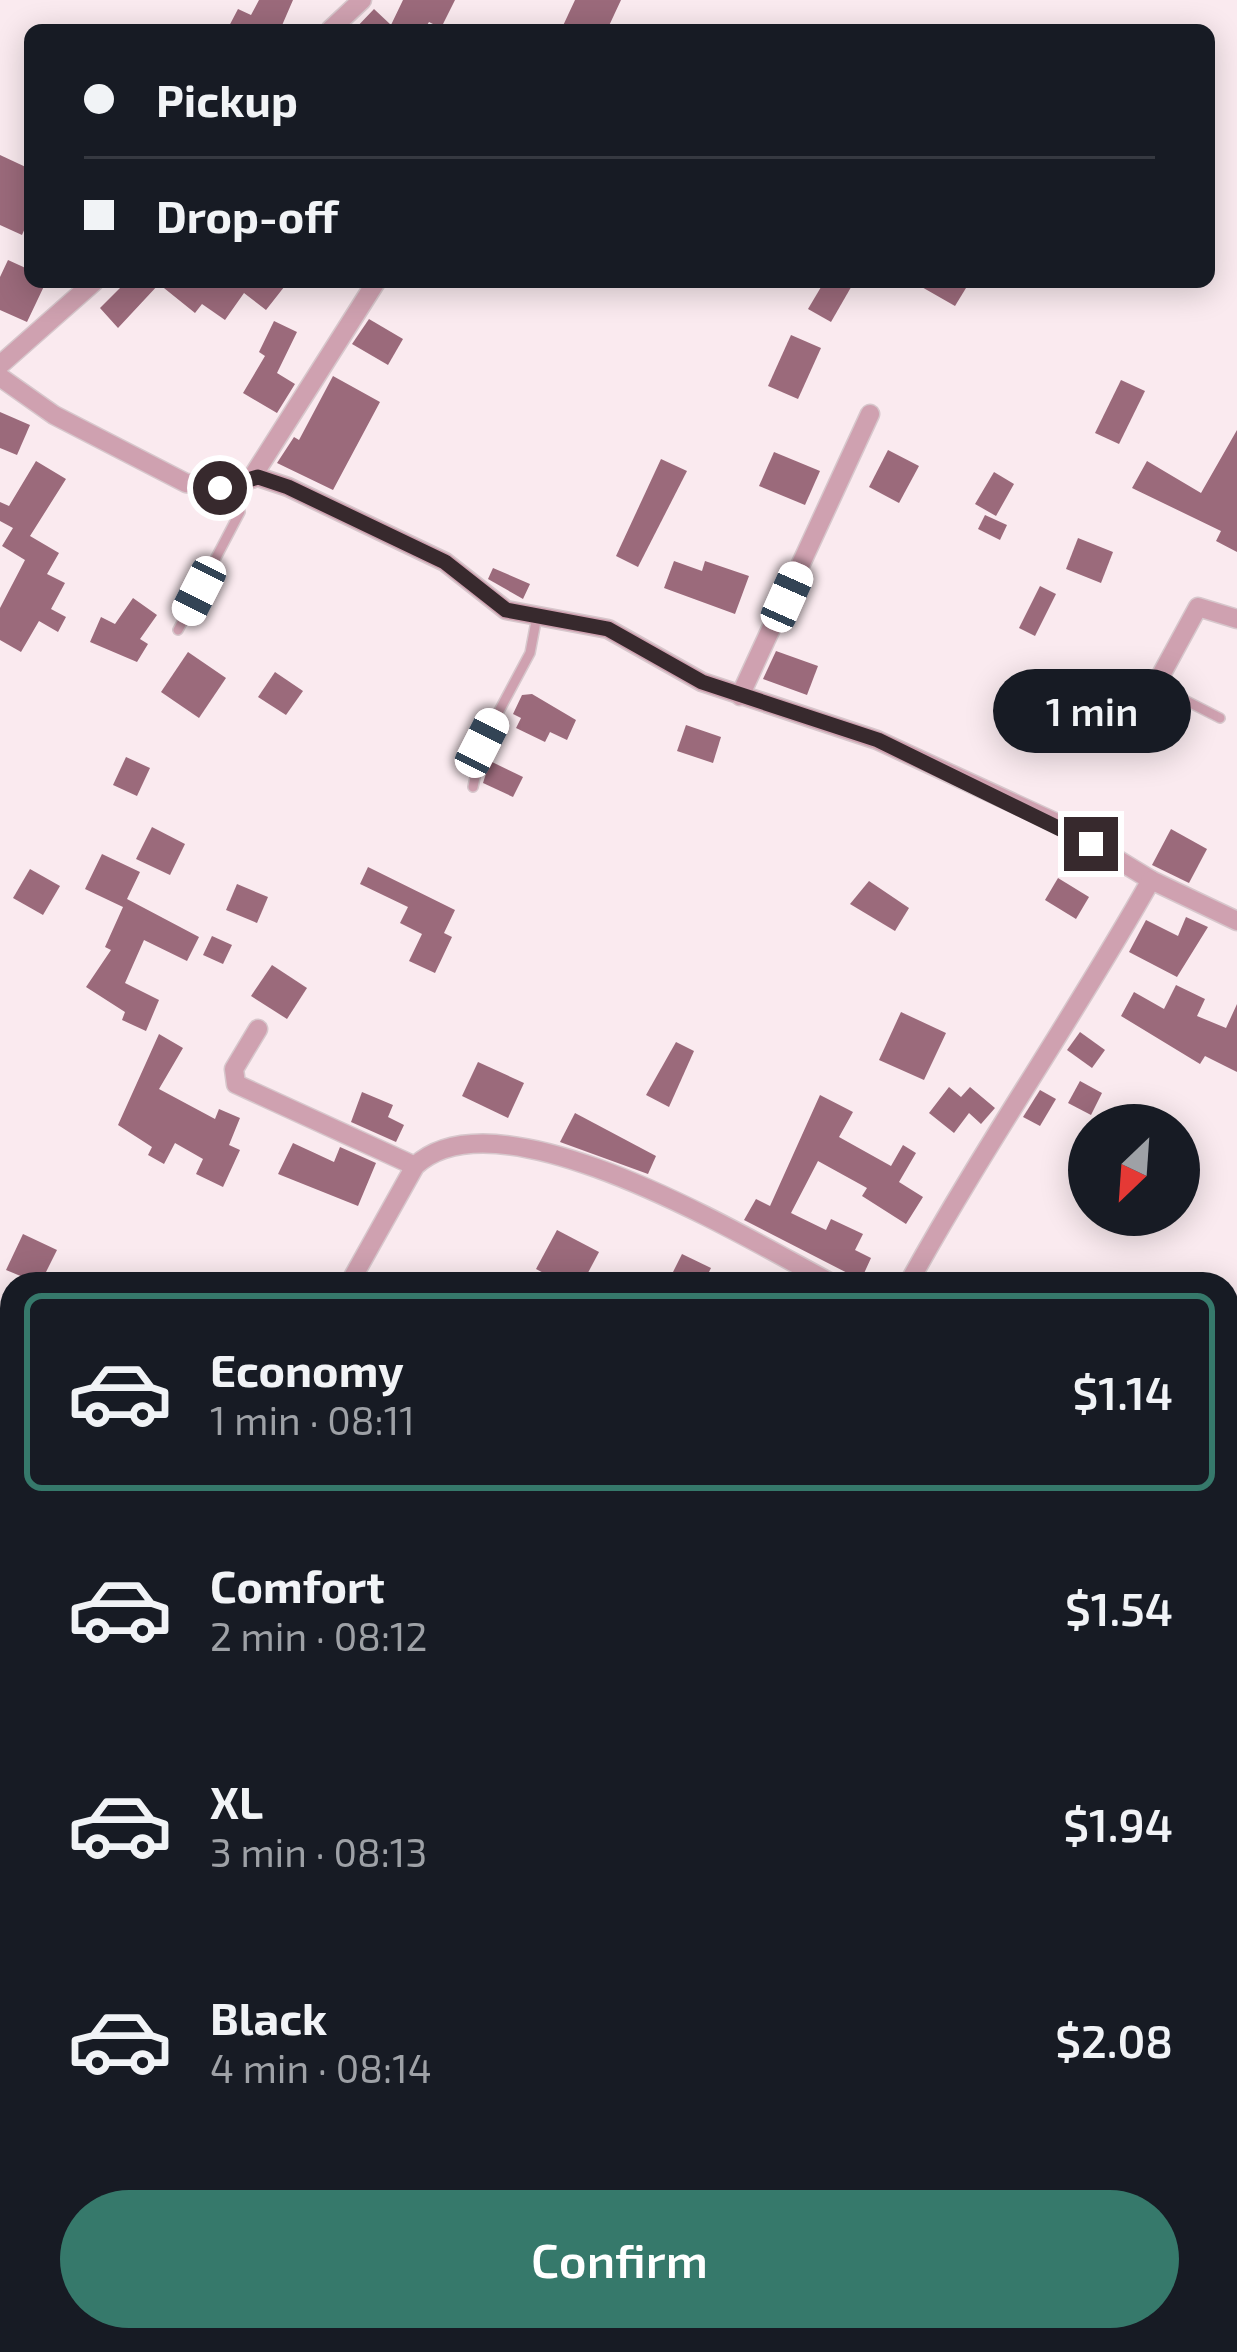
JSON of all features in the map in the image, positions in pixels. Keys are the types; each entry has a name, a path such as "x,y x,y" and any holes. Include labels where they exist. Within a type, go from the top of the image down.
{"street":[{"path":"336,24 362,0"},
{"path":"0,365 87,288"},
{"path":"242,481 372,288"},
{"path":"0,377 54,415 185,483 202,489 242,481 288,487 445,562 506,610 608,629 645,654 740,696 878,740 1061,825 1151,880 1237,920"},
{"path":"740,696 870,414"},
{"path":"1136,721 1198,607 1237,620"},
{"path":"915,1272 970,1171 1096,978 1151,880"},
{"path":"258,1029 234,1070 236,1084 415,1166"},
{"path":"356,1272 415,1166 430,1151 458,1141 565,1154 808,1272"}],"lane":[{"path":"178,630 240,512 242,481"},
{"path":"473,787 482,743 530,653 537,616"},
{"path":"1155,686 1220,718"}],"building":[{"path":"259,0 293,0 283,24 230,24 238,9 251,15"},
{"path":"403,0 455,0 443,24 391,24"},
{"path":"575,0 621,0 610,24 564,24"},
{"path":"374,9 390,24 360,24"},
{"path":"0,155 24,166 24,230 22,235 0,225"},
{"path":"8,260 24,267 24,288 43,288 27,322 0,310 0,277"},
{"path":"120,288 155,288 118,328 100,308"},
{"path":"164,288 283,288 266,310 244,293 225,320 202,304 195,313"},
{"path":"820,288 851,288 831,322 808,309"},
{"path":"924,288 966,288 955,306"},
{"path":"369,319 403,339 388,365 352,344"},
{"path":"274,321 297,332 277,373 295,384 277,413 243,393 265,356 259,352"},
{"path":"791,335 821,348 798,399 768,386"},
{"path":"333,376 380,402 333,490 277,463 294,437 299,440"},
{"path":"1121,380 1145,391 1119,444 1095,433"},
{"path":"0,412 30,425 17,455 0,448"},
{"path":"1237,430 1237,552 1216,541 1221,531 1132,488 1147,461 1201,493"},
{"path":"888,450 919,466 899,503 869,487"},
{"path":"774,452 820,471 805,505 759,486"},
{"path":"661,459 687,471 638,567 616,556"},
{"path":"36,461 66,479 30,536 59,553 47,574 65,583 51,609 66,617 58,632 39,621 21,652 0,640 0,608 25,560 2,546 13,528 0,521 0,502 9,506"},
{"path":"994,472 1014,484 996,516 975,504"},
{"path":"985,515 1007,525 1000,540 978,529"},
{"path":"1078,538 1113,552 1101,583 1066,569"},
{"path":"674,561 702,571 705,561 749,576 735,614 664,588"},
{"path":"493,568 530,584 523,599 488,579"},
{"path":"1040,586 1056,594 1035,636 1019,628"},
{"path":"133,598 157,615 140,639 148,644 137,662 90,642 101,617 115,624"},
{"path":"776,651 818,666 807,695 763,679"},
{"path":"188,652 226,678 199,718 161,692"},
{"path":"275,672 303,691 286,715 258,697"},
{"path":"532,694 576,720 567,740 550,732 545,742 516,728 521,718 513,714 522,695"},
{"path":"686,725 721,737 713,763 677,751"},
{"path":"126,757 150,768 137,796 113,785"},
{"path":"490,761 523,777 513,797 483,783"},
{"path":"152,827 185,844 170,875 136,859"},
{"path":"1171,829 1207,849 1189,883 1152,865"},
{"path":"102,854 140,872 127,899 199,937 187,961 144,940 125,983 159,1000 146,1031 122,1020 125,1012 86,987 111,950 105,947 123,907 85,889"},
{"path":"368,867 455,910 444,933 452,937 435,973 409,961 422,934 400,923 408,907 360,884"},
{"path":"30,869 60,886 43,915 13,898"},
{"path":"1058,878 1089,897 1076,919 1045,900"},
{"path":"869,881 909,908 895,931 850,904"},
{"path":"237,884 268,897 257,923 226,910"},
{"path":"1186,917 1208,927 1177,977 1129,952 1146,920 1178,936"},
{"path":"212,936 232,945 223,964 203,955"},
{"path":"272,965 307,988 287,1019 251,996"},
{"path":"1176,985 1205,999 1197,1016 1226,1028 1237,1004 1237,1072 1205,1056 1200,1064 1121,1016 1134,992 1164,1009"},
{"path":"901,1012 946,1033 924,1080 879,1060"},
{"path":"1080,1032 1105,1050 1092,1068 1067,1050"},
{"path":"159,1034 183,1048 159,1089 215,1119 219,1109 240,1118 229,1145 240,1150 223,1187 196,1174 203,1159 175,1143 164,1164 148,1155 152,1147 118,1125"},
{"path":"676,1042 694,1051 669,1107 646,1095"},
{"path":"478,1062 524,1083 508,1118 462,1096"},
{"path":"1080,1081 1102,1093 1096,1104 1068,1103"},
{"path":"949,1087 961,1097 970,1087 995,1108 981,1124 969,1113 954,1133 929,1113"},
{"path":"1040,1090 1056,1099 1040,1126 1023,1117"},
{"path":"362,1092 393,1105 388,1117 404,1125 396,1142 351,1122"},
{"path":"820,1095 853,1112 839,1137 891,1166 903,1145 916,1153 899,1182 923,1197 906,1224 862,1196 867,1188 818,1161 791,1213 826,1230 831,1219 863,1234 855,1250 871,1258 865,1272 845,1272 744,1220 756,1199 770,1206"},
{"path":"575,1113 656,1156 648,1174 560,1142"},
{"path":"293,1143 334,1162 340,1147 376,1163 358,1206 278,1174"},
{"path":"557,1230 599,1252 588,1272 536,1269"},
{"path":"23,1234 57,1250 46,1272 6,1270"},
{"path":"682,1254 711,1268 709,1272 673,1272"}],"route":[{"path":"220,488 258,477 288,487 445,562 506,610 524,616 564,617 608,629 645,654 702,682 878,740 991,790 1091,844"}]}
